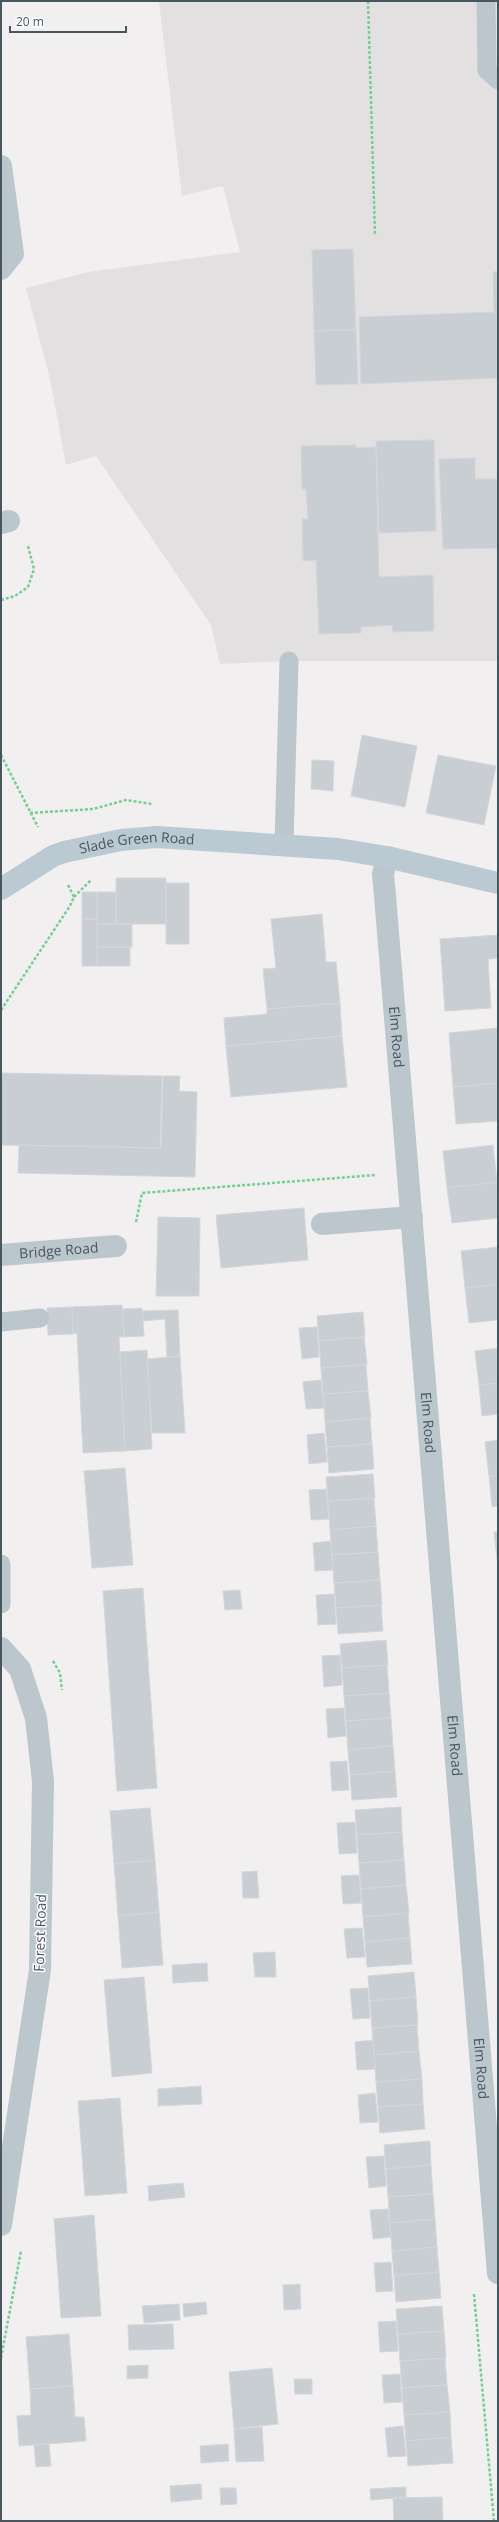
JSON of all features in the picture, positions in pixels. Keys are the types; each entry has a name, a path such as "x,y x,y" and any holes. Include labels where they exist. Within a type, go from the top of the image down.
{"street":[{"path":"1,166 13,254 1,269"},
{"name":"Slade Green Road","path":"1,889 53,856 76,848 108,842 157,837 284,844 338,849 387,857 498,883"},
{"name":"Elm Road","path":"387,857 384,874 385,896 498,2273"},
{"path":"322,1224 412,1217"},
{"name":"Bridge Road","path":"1,1255 116,1246"},
{"name":"Forest Road","path":"1,1648 20,1669 36,1718 43,1781 40,1970 1,2225"}],"lane":[{"path":"486,1 487,70 498,80"},
{"path":"284,844 290,661"},
{"path":"1,1322 40,1318"},
{"path":"1,1564 1,1604"}],"path":[{"path":"368,1 375,234"},
{"path":"1,600 16,596 28,587 34,569 20,515 5,522"},
{"path":"74,898 97,876"},
{"path":"116,1246 131,1246 142,1193 207,1189 219,1186 408,1173"},
{"path":"474,2292 494,2521"}],"shaded area":[{"path":"159,1 498,1 498,661 289,661 220,664 211,625 96,456 66,465 50,379 26,288 88,272 240,252 223,186 182,196"}],"building":[{"path":"353,249 356,330 314,331 312,250"},
{"path":"498,271 498,312 494,312 493,272"},
{"path":"498,312 497,378 361,384 359,317"},
{"path":"356,330 358,384 316,385 314,331"},
{"path":"434,440 436,531 379,533 376,441"},
{"path":"356,445 356,448 376,447 379,577 433,575 434,631 393,632 392,625 361,627 361,633 319,634 316,560 303,561 302,519 308,519 306,489 302,489 301,446"},
{"path":"475,458 475,479 498,479 498,548 443,549 439,459"},
{"path":"362,735 417,746 405,807 351,796"},
{"path":"438,755 496,766 484,825 426,813"},
{"path":"312,760 334,761 333,791 311,789"},
{"path":"116,878 166,878 166,924 116,924"},
{"path":"166,883 189,883 189,944 166,944"},
{"path":"82,892 97,892 97,919 82,919"},
{"path":"97,892 116,892 116,924 97,924"},
{"path":"322,914 326,962 336,962 340,1003 267,1009 263,969 276,968 271,919"},
{"path":"82,919 97,919 97,966 82,966"},
{"path":"97,924 132,924 132,947 97,947"},
{"path":"498,935 498,958 488,959 491,1008 445,1011 440,939"},
{"path":"97,947 130,947 130,966 97,966"},
{"path":"340,1003 342,1036 226,1046 224,1018 267,1014 267,1009"},
{"path":"498,1028 498,1083 453,1087 449,1033"},
{"path":"342,1036 347,1087 231,1097 226,1046"},
{"path":"1,1073 162,1076 160,1148 1,1145"},
{"path":"163,1076 180,1076 179,1091 197,1092 195,1177 18,1173 19,1145 161,1148"},
{"path":"498,1083 498,1121 456,1124 453,1087"},
{"path":"493,1145 497,1182 447,1188 443,1151"},
{"path":"497,1182 498,1218 452,1223 447,1188"},
{"path":"304,1208 308,1260 221,1268 216,1215"},
{"path":"158,1217 200,1218 199,1296 156,1296"},
{"path":"498,1247 498,1284 465,1288 461,1251"},
{"path":"498,1284 498,1320 469,1323 465,1288"},
{"path":"122,1305 124,1337 119,1337 125,1451 83,1453 77,1333 73,1334 72,1307"},
{"path":"72,1307 73,1334 48,1335 47,1308"},
{"path":"142,1308 144,1336 124,1337 122,1309"},
{"path":"178,1310 180,1356 167,1357 165,1319 143,1321 142,1311"},
{"path":"363,1312 365,1337 319,1341 317,1316"},
{"path":"317,1327 319,1357 302,1359 299,1328"},
{"path":"364,1337 367,1364 321,1368 319,1341"},
{"path":"498,1348 498,1383 479,1385 475,1351"},
{"path":"147,1350 152,1449 125,1451 120,1352"},
{"path":"180,1356 185,1433 152,1433 147,1359"},
{"path":"366,1364 368,1391 323,1394 321,1368"},
{"path":"321,1380 324,1408 306,1409 303,1382"},
{"path":"498,1383 498,1414 482,1416 479,1385"},
{"path":"368,1391 371,1418 325,1422 323,1394"},
{"path":"370,1418 372,1444 327,1447 325,1422"},
{"path":"324,1433 327,1462 309,1464 307,1435"},
{"path":"498,1440 498,1475 489,1476 485,1442"},
{"path":"372,1444 374,1469 329,1473 327,1447"},
{"path":"125,1468 133,1565 92,1568 84,1471"},
{"path":"373,1474 375,1498 328,1501 326,1477"},
{"path":"498,1475 498,1506 492,1507 489,1476"},
{"path":"326,1489 329,1519 311,1520 309,1490"},
{"path":"374,1498 376,1526 330,1530 328,1501"},
{"path":"376,1526 378,1552 332,1555 330,1530"},
{"path":"494,1532 498,1532 498,1567"},
{"path":"331,1541 333,1570 315,1571 313,1543"},
{"path":"378,1552 380,1580 334,1583 332,1555"},
{"path":"380,1580 382,1605 336,1608 334,1583"},
{"path":"143,1588 157,1788 117,1791 103,1591"},
{"path":"240,1590 242,1609 225,1610 223,1591"},
{"path":"334,1594 336,1624 318,1625 316,1595"},
{"path":"381,1605 383,1631 338,1634 336,1608"},
{"path":"386,1640 388,1665 342,1668 340,1644"},
{"path":"340,1655 342,1685 324,1687 322,1656"},
{"path":"387,1665 389,1693 344,1696 342,1668"},
{"path":"389,1693 391,1718 346,1721 344,1696"},
{"path":"344,1708 346,1736 328,1738 326,1709"},
{"path":"391,1718 393,1746 348,1750 346,1721"},
{"path":"393,1746 395,1771 350,1775 348,1750"},
{"path":"347,1761 349,1790 332,1791 330,1762"},
{"path":"395,1771 397,1797 352,1800 350,1775"},
{"path":"401,1807 402,1832 357,1835 355,1810"},
{"path":"150,1808 155,1860 114,1864 110,1811"},
{"path":"355,1822 357,1853 339,1854 337,1823"},
{"path":"402,1832 404,1860 359,1863 357,1835"},
{"path":"155,1860 159,1912 118,1916 114,1864"},
{"path":"404,1860 406,1885 361,1889 359,1863"},
{"path":"257,1871 259,1898 243,1898 242,1872"},
{"path":"359,1875 361,1903 343,1904 341,1876"},
{"path":"406,1885 409,1913 363,1917 361,1889"},
{"path":"159,1912 163,1965 122,1968 118,1916"},
{"path":"408,1913 410,1938 365,1942 363,1917"},
{"path":"362,1928 365,1957 347,1958 344,1929"},
{"path":"410,1938 412,1964 367,1967 365,1942"},
{"path":"275,1952 276,1977 255,1977 253,1953"},
{"path":"207,1963 208,1981 173,1983 172,1965"},
{"path":"414,1972 416,1997 370,2001 368,1976"},
{"path":"144,1977 152,2073 112,2077 104,1980"},
{"path":"368,1988 370,2018 353,2019 350,1989"},
{"path":"416,1997 418,2025 372,2028 370,2001"},
{"path":"417,2025 419,2051 374,2055 372,2028"},
{"path":"373,2040 375,2069 357,2070 355,2042"},
{"path":"419,2051 422,2079 376,2082 374,2055"},
{"path":"422,2079 423,2104 378,2107 376,2082"},
{"path":"201,2086 202,2104 158,2106 158,2089"},
{"path":"375,2093 378,2122 360,2123 358,2095"},
{"path":"120,2098 127,2193 85,2196 78,2101"},
{"path":"423,2104 425,2129 380,2133 378,2107"},
{"path":"430,2141 431,2165 386,2169 384,2145"},
{"path":"384,2156 386,2186 369,2188 366,2157"},
{"path":"431,2165 433,2194 388,2197 386,2169"},
{"path":"183,2183 185,2197 149,2201 148,2186"},
{"path":"433,2194 435,2219 390,2223 388,2197"},
{"path":"388,2209 391,2237 373,2239 370,2210"},
{"path":"94,2215 101,2316 61,2318 54,2219"},
{"path":"435,2219 437,2247 392,2251 390,2223"},
{"path":"437,2247 439,2272 394,2276 392,2251"},
{"path":"391,2262 393,2291 376,2292 374,2263"},
{"path":"439,2272 441,2298 396,2302 394,2276"},
{"path":"300,2284 301,2309 284,2310 283,2285"},
{"path":"206,2302 207,2314 184,2317 183,2304"},
{"path":"179,2304 180,2320 144,2323 142,2306"},
{"path":"442,2306 444,2331 398,2334 396,2309"},
{"path":"396,2321 398,2351 380,2352 378,2322"},
{"path":"173,2324 174,2349 129,2350 128,2325"},
{"path":"444,2331 446,2358 400,2361 398,2334"},
{"path":"69,2334 73,2386 30,2389 26,2337"},
{"path":"445,2358 447,2385 402,2388 400,2361"},
{"path":"148,2365 148,2378 127,2379 127,2366"},
{"path":"272,2368 278,2424 234,2429 229,2372"},
{"path":"400,2374 402,2402 384,2403 382,2375"},
{"path":"294,2379 312,2379 312,2394 295,2394"},
{"path":"447,2385 450,2412 404,2415 402,2388"},
{"path":"73,2386 75,2417 84,2417 86,2441 19,2446 17,2416 31,2415 30,2389"},
{"path":"450,2412 451,2437 406,2441 404,2415"},
{"path":"403,2426 406,2456 388,2457 385,2428"},
{"path":"262,2427 264,2461 236,2462 234,2429"},
{"path":"451,2437 453,2463 408,2466 406,2441"},
{"path":"49,2444 51,2466 36,2467 34,2445"},
{"path":"228,2444 229,2461 201,2463 200,2446"},
{"path":"201,2484 202,2499 171,2502 170,2486"},
{"path":"406,2487 406,2497 371,2500 370,2489"},
{"path":"220,2488 236,2488 237,2504 221,2505"},
{"path":"442,2497 443,2521 394,2521 393,2498"}]}
